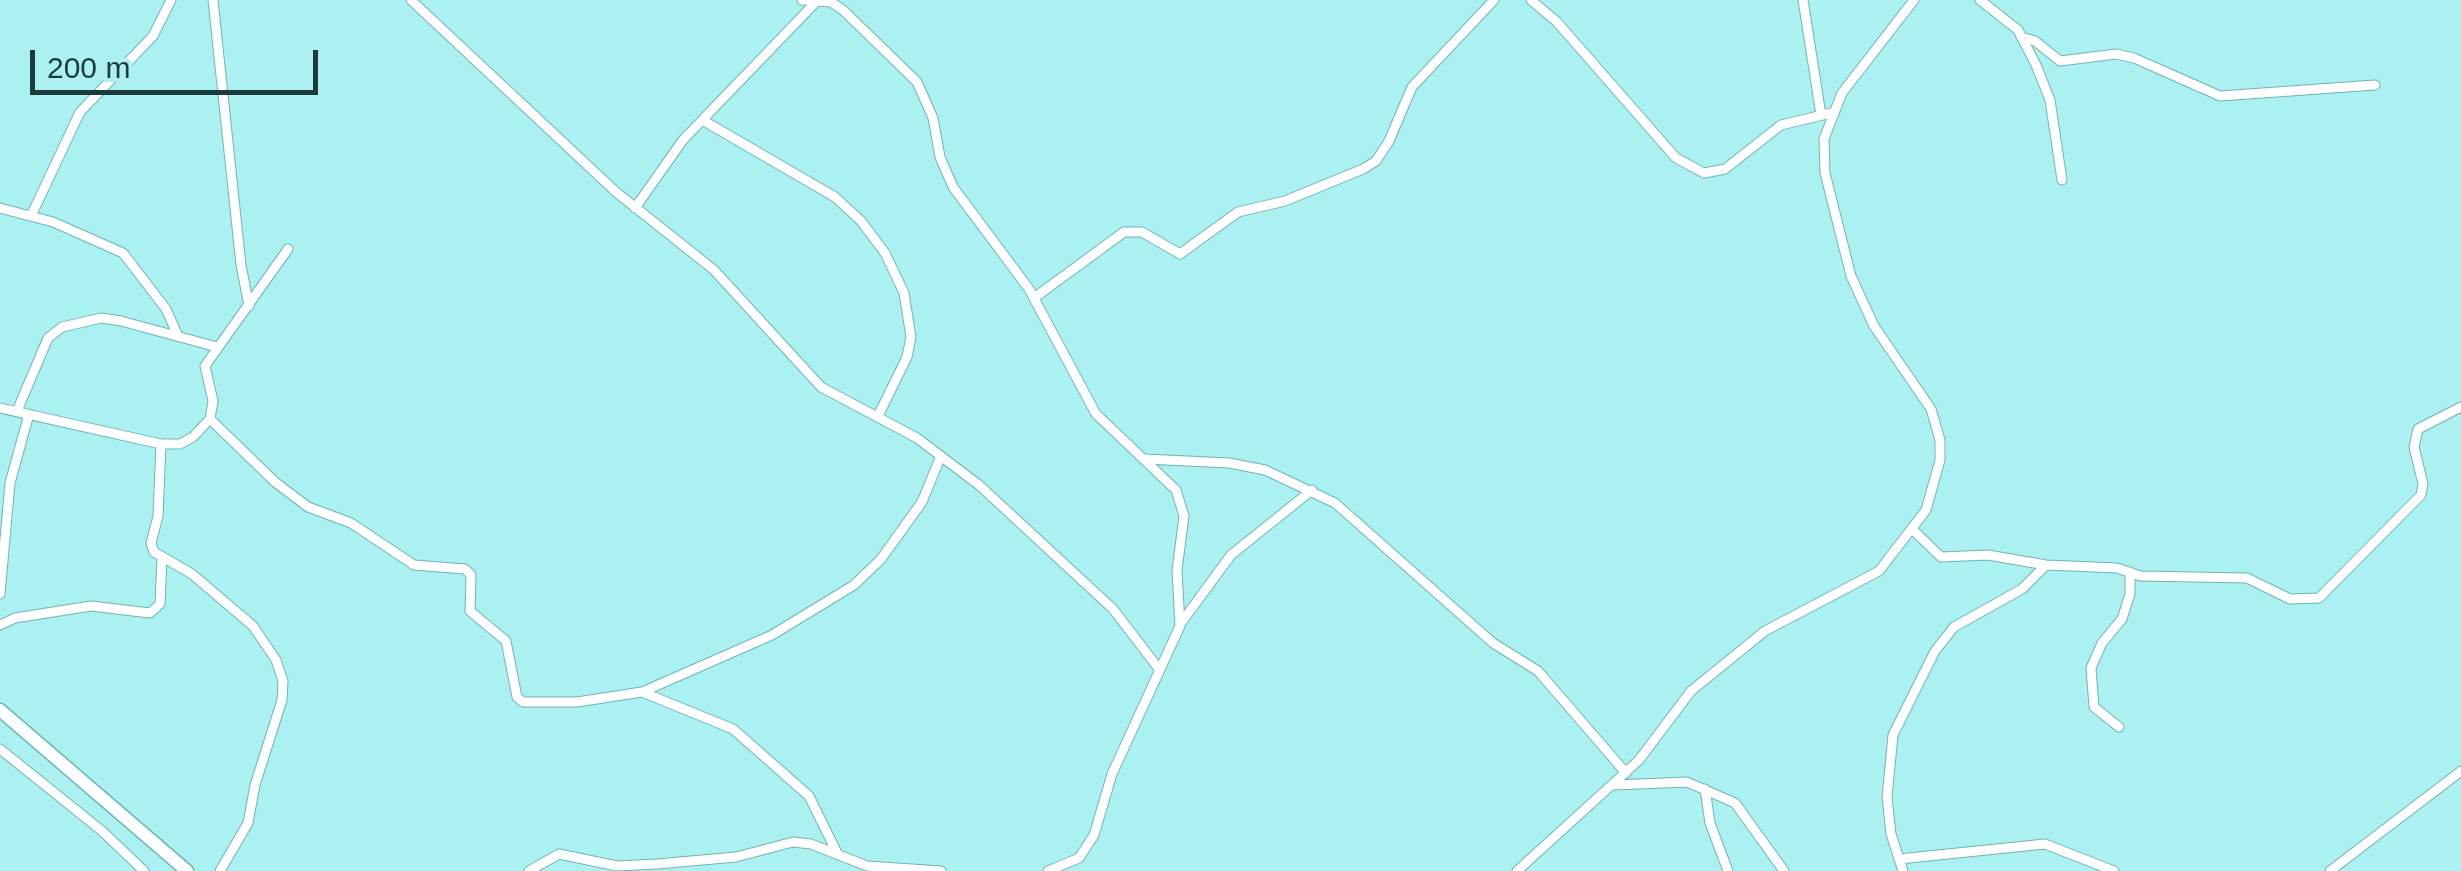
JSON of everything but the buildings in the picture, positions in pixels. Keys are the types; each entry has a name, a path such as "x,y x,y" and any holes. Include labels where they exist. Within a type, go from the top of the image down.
{"main road":[{"path":"0,710 187,871"}],"street":[{"path":"31,216 80,112 153,36 171,0"},
{"path":"213,0 241,265 250,306"},
{"path":"411,0 635,208 714,270 822,387 917,438 979,484 1113,609 1158,669"},
{"path":"802,0 831,2 916,82 933,118 940,158 953,187 1034,298 1096,414 1176,490 1184,516 1176,570 1180,626"},
{"path":"850,18 851,0"},
{"path":"1034,298 1124,232 1142,232 1180,254 1238,212 1285,201 1363,170 1376,161 1389,141 1412,87 1494,0"},
{"path":"1532,0 1557,22 1676,158 1691,168 1714,174 1781,125 1826,114 1914,0"},
{"path":"1517,871 1614,786 1703,681 1765,631 1879,571 1912,529 1933,488 1940,440 1931,409 1874,326 1851,276 1826,173 1826,114 1803,0"},
{"path":"1980,0 2022,37 2050,100 2062,180"},
{"path":"635,208 657,172 816,2"},
{"path":"2022,37 2030,38 2060,61 2116,54 2134,58 2220,96 2375,85"},
{"path":"704,121 835,197 861,220 886,253 904,294 912,337 907,357 878,416"},
{"path":"0,208 31,216 123,253 166,309 178,336"},
{"path":"0,408 161,444 180,444 193,437 210,419 213,401 206,366 288,250"},
{"path":"17,411 48,338 62,328 101,318 217,347"},
{"path":"1912,529 1941,557 1988,555 2046,566 2117,568 2166,578 2246,578 2290,598 2319,598 2421,496 2423,484 2414,447 2418,429 2461,407"},
{"path":"0,594 10,484 29,414"},
{"path":"210,419 274,482 308,507 351,523 414,565 465,569 471,575 470,611 506,641 522,702 576,702 642,692 772,635 854,585 881,559 922,502 940,458"},
{"path":"161,444 158,516 151,544 162,558 192,574 253,626 276,660 283,681 282,700 255,785 248,823 220,871"},
{"path":"1142,459 1228,463 1264,470 1312,490 1372,532 1494,643 1538,671 1626,773"},
{"path":"1048,871 1079,858 1094,835 1112,774 1180,626 1231,555 1312,490"},
{"path":"0,625 15,618 91,606 150,613 160,604 162,558"},
{"path":"1903,871 1891,834 1888,760 1893,735 1935,651 1954,627 2022,589 2046,566"},
{"path":"2119,727 2094,707 2092,668 2102,642 2122,619 2130,572"},
{"path":"642,692 733,729 809,796 838,855"},
{"path":"0,749 144,871"},
{"path":"2330,871 2461,771"},
{"path":"1614,786 1687,782 1705,789 1746,812 1784,871"},
{"path":"1705,789 1710,823 1728,871"},
{"path":"529,871 560,854 617,869 736,857 793,842 867,866 941,871"},
{"path":"1900,859 2045,844 2114,871"}]}
